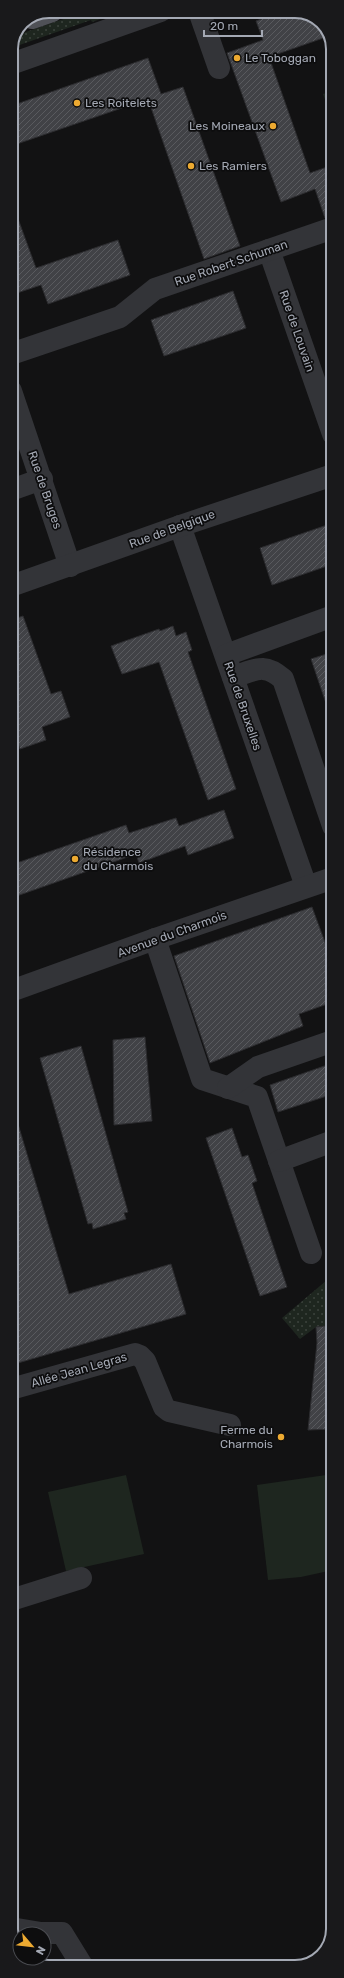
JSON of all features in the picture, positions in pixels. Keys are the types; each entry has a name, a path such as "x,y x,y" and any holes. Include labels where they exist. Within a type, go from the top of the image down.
{"street":[{"path":"18,62 141,18"},
{"path":"201,18 219,68"},
{"name":"Rue Robert Schuman","path":"272,257 326,231"},
{"name":"Rue Robert Schuman","path":"18,352 120,317 155,289 272,257 326,245"},
{"name":"Rue de Louvain","path":"272,257 326,414"},
{"path":"18,339 114,303 134,305"},
{"name":"Rue de Bruges","path":"18,411 70,566"},
{"name":"Rue de Belgique","path":"18,584 180,526 326,477"},
{"path":"18,488 42,479"},
{"name":"Rue de Bruxelles","path":"180,526 306,886"},
{"path":"226,655 326,619"},
{"path":"233,677 263,668 274,670 283,679 326,805"},
{"name":"Avenue du Charmois","path":"18,988 326,880"},
{"path":"155,939 202,1080 257,1097 311,1253"},
{"path":"228,1088 258,1067 326,1043"},
{"path":"279,1161 326,1144"},
{"name":"Allée Jean Legras","path":"18,1387 134,1354 140,1356 145,1361 164,1407 169,1411 230,1425"},
{"path":"18,1598 81,1578"},
{"path":"18,1930 41,1933 62,1933 79,1960"}],"shaded area":[{"path":"67,18 103,18 92,22 91,20 19,45 22,33"},
{"path":"326,93 326,102 323,94"},
{"path":"326,1281 326,1325 316,1327 300,1339 282,1318"},
{"path":"126,1475 144,1554 66,1571 48,1492"},
{"path":"326,1475 326,1572 301,1577 268,1580 257,1485"}],"building":[{"name":"Les Moineaux","path":"264,18 303,19 317,27 323,35 324,38 269,57 310,173 326,167 326,218 315,189 281,202 227,53 263,40 256,21"},
{"path":"148,58 161,94 183,87 240,246 204,259 148,99 18,144 18,104"},
{"path":"18,219 36,268 118,240 130,275 48,304 41,285 18,293"},
{"path":"233,291 246,328 164,356 151,320"},
{"path":"326,525 326,566 272,585 260,548"},
{"path":"23,616 51,694 61,691 70,717 42,727 46,740 20,749 18,743 18,618"},
{"path":"173,626 176,636 186,632 192,650 188,652 236,789 208,800 159,662 122,674 111,646 159,629 160,631"},
{"path":"326,654 326,703 311,659"},
{"name":"Résidence du Charmois","path":"224,810 234,838 188,855 185,846 139,863 136,854 18,896 18,863 126,825 129,833 176,818 179,826"},
{"path":"312,907 326,945 326,1004 299,1014 303,1026 210,1063 174,956"},
{"path":"145,1037 152,1121 114,1125 113,1040"},
{"path":"81,1046 128,1212 124,1213 126,1219 93,1229 92,1223 88,1224 40,1058"},
{"path":"326,1065 326,1096 278,1112 270,1085"},
{"path":"18,1124 69,1294 171,1264 186,1314 18,1363"},
{"path":"232,1128 242,1157 248,1155 257,1181 252,1183 287,1287 260,1296 206,1138"},
{"path":"326,1326 326,1429 308,1430 317,1343 316,1327"}],"place":[{"name":"Le Toboggan","path":"237,58"},
{"name":"Les Roitelets","path":"77,103"},
{"name":"Les Moineaux","path":"273,126"},
{"name":"Les Ramiers","path":"191,166"},
{"name":"Résidence du Charmois","path":"75,859"},
{"name":"Ferme du Charmois","path":"281,1437"}]}
